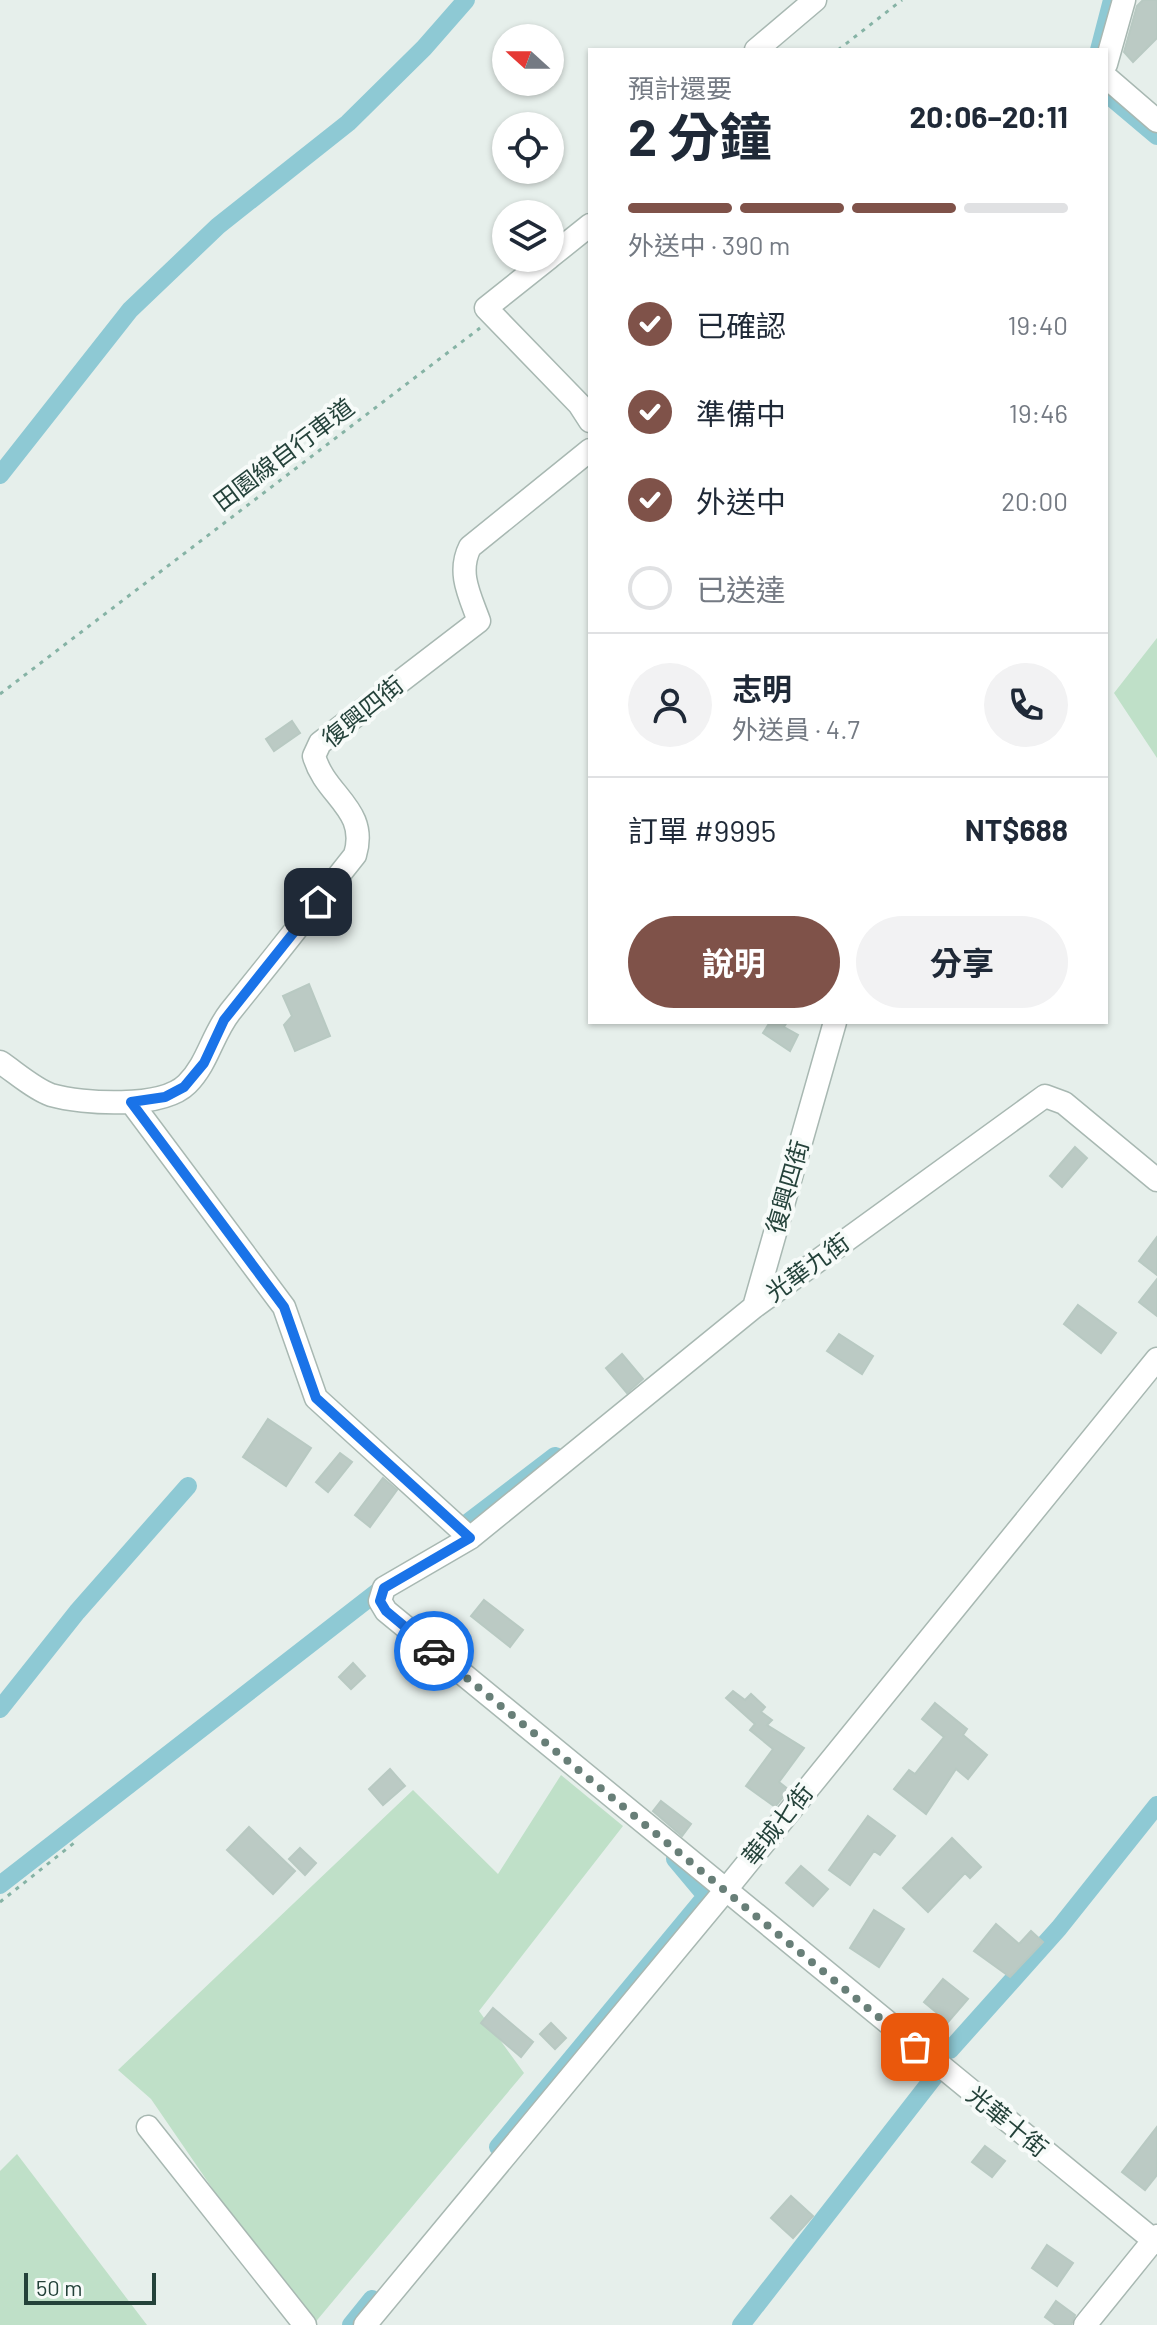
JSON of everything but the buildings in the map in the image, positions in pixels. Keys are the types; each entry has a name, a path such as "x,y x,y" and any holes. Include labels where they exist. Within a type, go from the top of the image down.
{"street":[{"path":"758,48 815,0"},
{"path":"1108,57 1124,0"},
{"path":"1108,79 1157,121"},
{"path":"564,245 588,227"},
{"path":"530,272 486,308 579,404 588,418"},
{"name":"復興四街","path":"0,1062 48,1094 80,1100 131,1102 165,1097 184,1087 204,1063 224,1020 355,855 360,838 358,822 319,773 314,756 320,743 479,621 463,575 464,559 470,547 588,452"},
{"name":"復興四街","path":"754,1307 834,1024"},
{"name":"光華九街","path":"470,1538 754,1307 1045,1096 1064,1103 1157,1180"},
{"path":"131,1102 284,1307 316,1398 470,1538"},
{"name":"華城七街","path":"365,2325 724,1892 1157,1359"},
{"name":"光華十街","path":"470,1538 384,1588 380,1601 386,1611 724,1892 1156,2240"},
{"path":"148,2127 305,2325"},
{"path":"1085,2325 1156,2240"}],"path":[{"path":"841,48 902,0"},
{"name":"田園線自行車道","path":"0,694 494,317"},
{"path":"0,1902 74,1843"}],"green space":[{"path":"1157,638 1157,758 1114,693"},
{"path":"561,1775 623,1826 479,2011 524,2073 313,2325 306,2325 151,2099 118,2070 413,1790 498,1874"},
{"path":"17,2154 147,2325 0,2325 0,2171"}],"waterway":[{"path":"0,475 130,310 218,226 348,123 424,48 466,0"},
{"path":"1100,48 1112,0"},
{"path":"1108,95 1157,136"},
{"path":"462,1527 555,1456"},
{"path":"0,1709 77,1612 188,1486"},
{"path":"0,1885 390,1582"},
{"path":"950,2050 1059,1928 1157,1805"},
{"path":"498,2147 706,1896 675,1859"},
{"path":"741,2325 938,2072"},
{"path":"351,2325 372,2299"}],"way so far":[{"path":"434,1651 915,2047"}],"route":[{"path":"318,902 224,1020 204,1063 184,1087 165,1097 131,1102 284,1307 316,1398 470,1538 384,1588 380,1601 386,1611 434,1651"}]}
